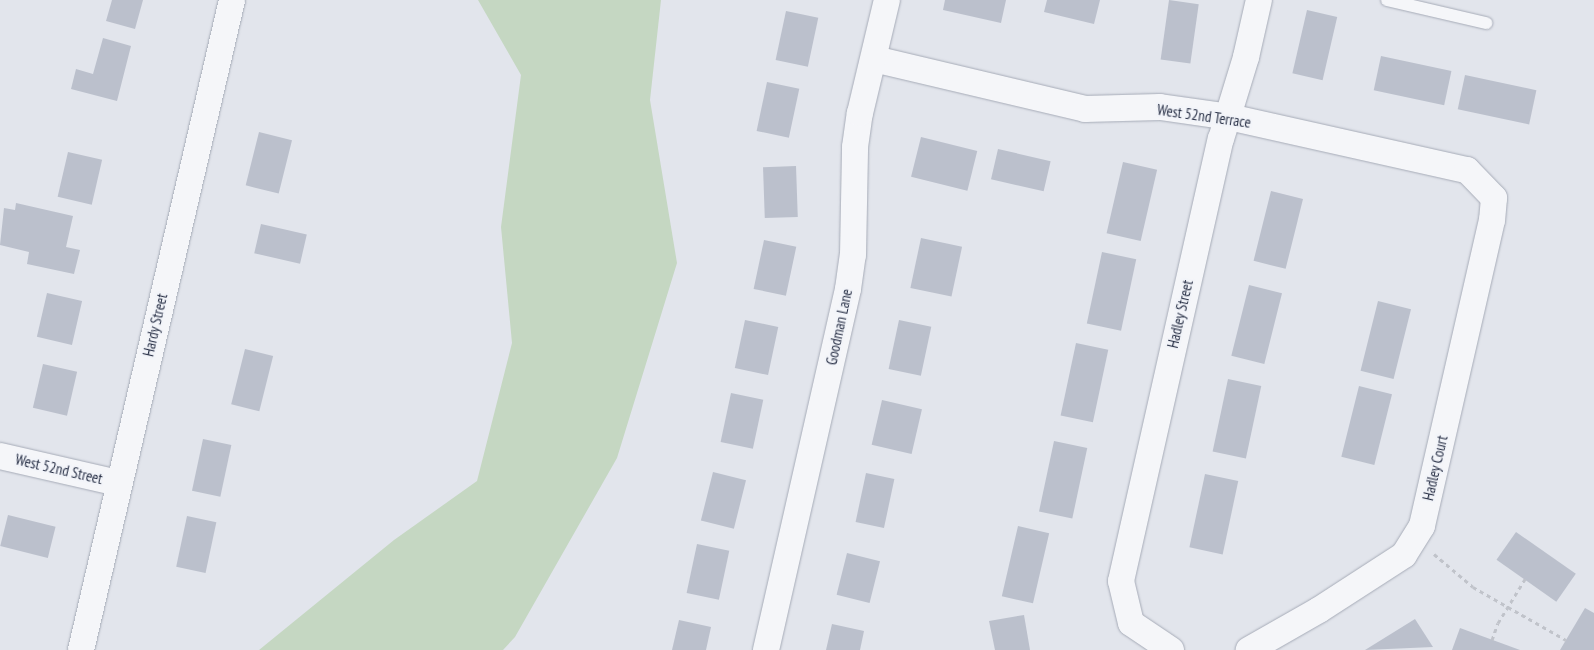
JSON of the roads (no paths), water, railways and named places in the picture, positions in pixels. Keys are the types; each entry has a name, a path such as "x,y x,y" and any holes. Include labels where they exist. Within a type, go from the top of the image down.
{"street":[{"name":"Hardy Street","path":"81,650 118,483 232,0"},
{"name":"Goodman Lane","path":"766,650 848,289 853,255 855,147 887,0"},
{"name":"Hadley Street","path":"1171,650 1131,623 1121,581 1221,139 1229,117 1260,0"},
{"name":"West 52nd Terrace","path":"874,59 1085,109 1160,108 1229,117 1467,170 1494,198"},
{"name":"Hadley Court","path":"1249,650 1319,610 1404,555 1414,539 1424,518 1492,220 1494,198"},
{"name":"West 52nd Street","path":"0,456 118,483"}],"lane":[{"path":"1387,0 1486,23"}]}
